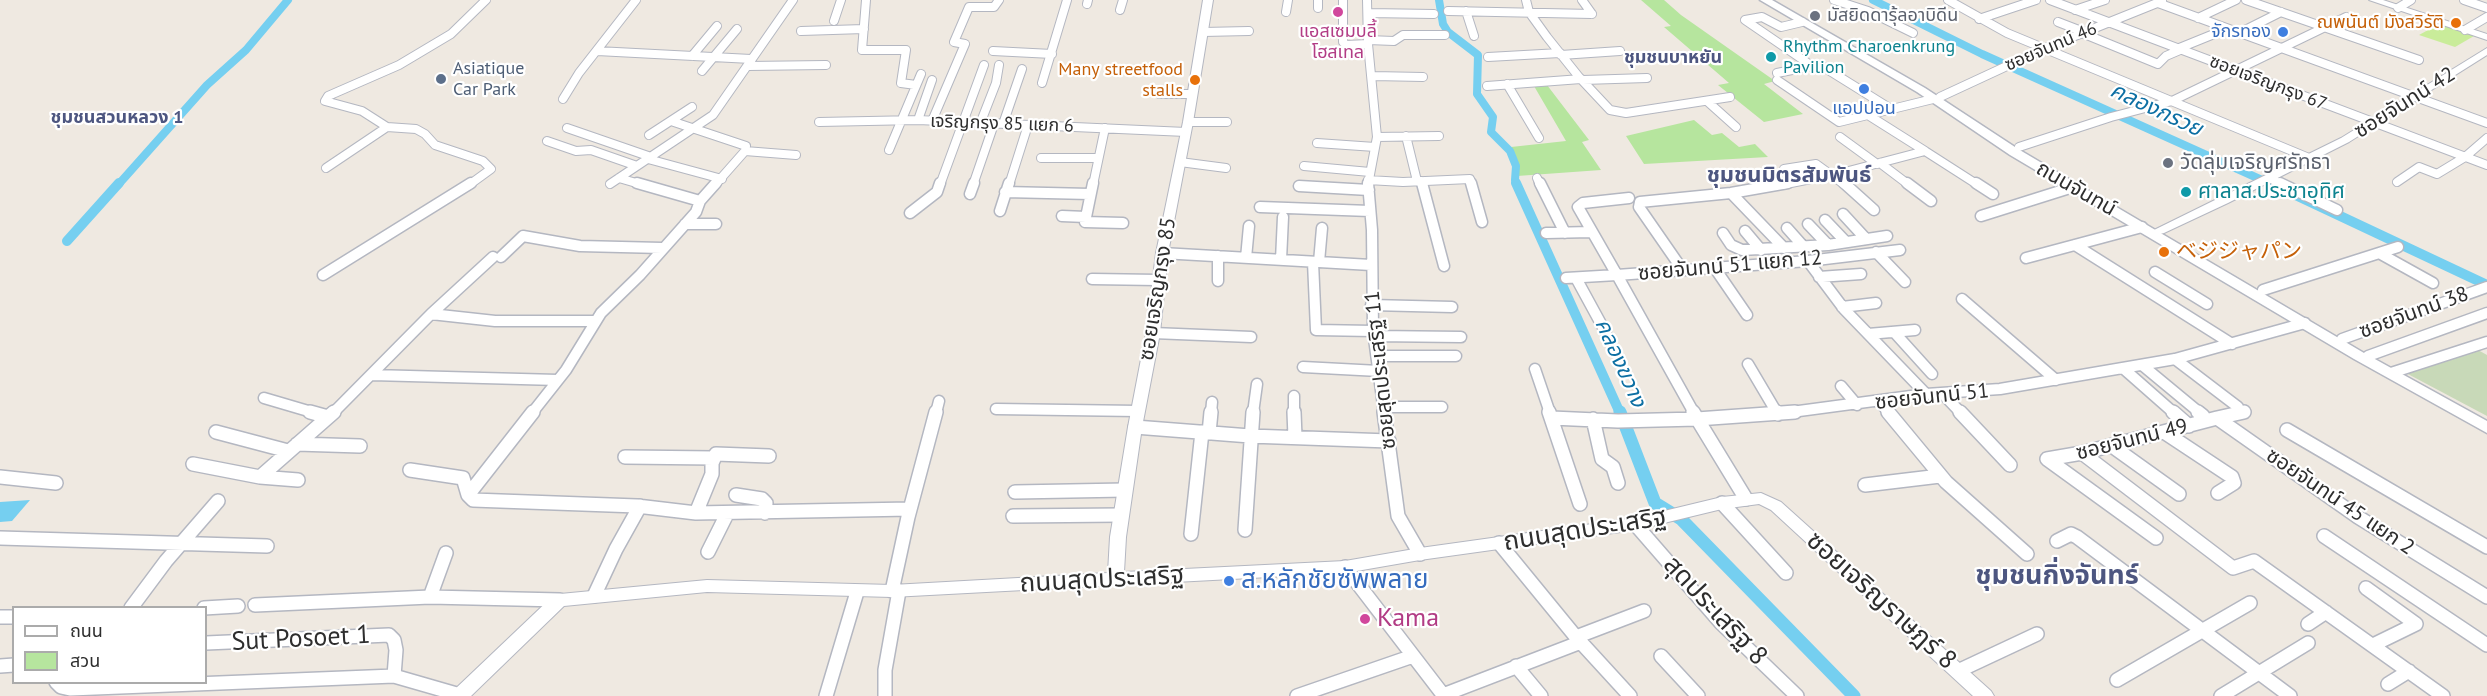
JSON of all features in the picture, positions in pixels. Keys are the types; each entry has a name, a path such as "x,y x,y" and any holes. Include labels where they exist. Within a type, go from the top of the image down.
{"main road":[{"path":"1757,0 1787,7"},
{"name":"ถนนจันทน์","path":"1765,0 1787,7 1802,22 1937,98 2014,152 2073,187 2263,290 2368,356 2391,374"},
{"name":"ถนนจันทน์","path":"1772,0 2019,147 2305,323 2487,428"}],"street":[{"path":"323,275 491,169 483,161 435,145 425,134 416,129 387,127 362,111 325,101 328,96 399,65 451,34 486,0"},
{"path":"563,99 579,73 636,0"},
{"path":"610,184 696,129 713,115 793,0"},
{"path":"834,21 841,0"},
{"path":"867,0 861,49 867,52 906,50 901,83 916,85"},
{"path":"932,121 965,44 954,42 969,7 994,7 999,0"},
{"path":"1042,83 1067,0"},
{"path":"1120,10 1123,0"},
{"name":"ซอยเจริญกรุง 85","path":"1116,579 1121,515 1153,333 1162,253 1187,127 1208,0"},
{"path":"1286,12 1288,0"},
{"path":"1343,0 1343,42 1346,45 1394,41 1402,35 1445,35"},
{"name":"ซอยสุดประเสริฐ 11","path":"1367,0 1368,42 1377,137 1369,181 1371,304 1398,516 1420,554"},
{"path":"1526,0 1529,12 1561,54 1605,106 1616,112 1626,113 1730,97"},
{"path":"1448,11 1592,14 1582,0"},
{"path":"1834,0 1868,11 1913,33"},
{"path":"1950,2 1966,0"},
{"path":"1979,19 2036,0"},
{"name":"ซอยเจริญกรุง 67","path":"2050,0 2487,165"},
{"path":"2075,10 2105,0"},
{"path":"2198,18 2236,0"},
{"path":"2246,0 2419,60"},
{"path":"2374,0 2487,37"},
{"path":"2398,8 2411,0"},
{"path":"2464,0 2487,8"},
{"path":"2161,1 2198,18 2487,123"},
{"name":"ซอยจันทน์ 46","path":"1802,22 1781,27 1762,17 1745,20 1812,66 1777,76 1839,122 1937,98 2045,49 2161,1"},
{"path":"1950,2 1979,19 2045,49 2310,158"},
{"path":"1466,11 1474,36"},
{"path":"2239,33 2281,12"},
{"path":"1368,13 1434,14"},
{"path":"2019,147 2124,113 2172,101 2237,72 2346,17"},
{"path":"2465,30 2487,17"},
{"path":"2058,22 2158,64 2178,49 2214,34"},
{"path":"692,56 717,26"},
{"path":"702,71 737,29"},
{"path":"801,31 864,29"},
{"path":"1203,32 1249,31"},
{"path":"597,51 692,56 750,63 826,65"},
{"path":"993,51 1052,54"},
{"path":"1488,57 1620,51"},
{"name":"ซอยจันทน์ 42","path":"2151,230 2224,201 2310,158 2417,97 2487,51"},
{"path":"980,124 996,83 999,65"},
{"path":"910,213 937,192 984,66"},
{"path":"1822,66 1891,109"},
{"path":"970,194 1022,69"},
{"path":"889,150 921,74"},
{"path":"1372,76 1423,76"},
{"path":"1487,86 1647,78"},
{"path":"918,120 932,80"},
{"path":"1507,84 1539,138"},
{"path":"1159,94 1192,94"},
{"path":"1707,100 1736,127"},
{"path":"649,135 692,107"},
{"path":"1868,115 1993,194"},
{"name":"เจริญกรุง 85 แยก 6","path":"819,122 918,120 1105,128 1187,127 1227,123"},
{"path":"468,495 558,380 596,321 696,212 700,201 745,151 746,146 671,121"},
{"path":"999,211 1028,125"},
{"path":"326,168 387,127"},
{"path":"567,128 650,158 722,179"},
{"path":"1105,128 1090,194 1087,223 1123,223"},
{"path":"1406,136 1444,266"},
{"path":"1377,137 1439,136"},
{"path":"1840,137 1931,201"},
{"path":"2397,182 2419,167 2437,174 2466,157 2487,138"},
{"path":"547,141 576,151 591,150 637,166"},
{"path":"1317,143 1375,147"},
{"path":"745,151 796,155"},
{"path":"1682,269 1638,205 1645,201 1731,193 1833,174 1924,151"},
{"path":"1041,158 1098,158"},
{"path":"1180,162 1226,168"},
{"path":"1784,169 1816,164 1833,174 1874,210"},
{"path":"1304,166 1369,181"},
{"path":"619,178 700,201"},
{"path":"1537,178 1565,233"},
{"path":"1299,186 1369,181 1470,179 1482,222"},
{"path":"2266,180 2337,210"},
{"path":"1981,216 2073,187"},
{"path":"1005,192 1090,194"},
{"path":"1731,193 1784,248"},
{"path":"1606,333 1571,278 1617,275 1578,210 1580,205 1629,198"},
{"path":"1260,207 1370,211"},
{"path":"1843,214 1866,239"},
{"path":"1062,216 1086,217"},
{"path":"1281,260 1283,217"},
{"path":"1825,220 1846,242"},
{"path":"685,224 716,224"},
{"path":"1808,224 1828,244"},
{"path":"1246,258 1249,226"},
{"path":"1322,228 1316,262 1316,330 1461,337"},
{"path":"1787,228 1803,246"},
{"path":"2026,258 2075,245 2151,230"},
{"path":"1744,231 1761,250"},
{"path":"1546,233 1591,232"},
{"path":"1723,234 1736,248 1742,250 1828,244 1887,236"},
{"path":"260,477 328,417 431,314 523,236 580,246 662,248"},
{"path":"2075,245 2232,344"},
{"path":"2263,290 2398,247"},
{"name":"ซอยจันทน์ 51 แยก 12","path":"1746,499 1697,419 1617,275 1808,261 1900,250"},
{"path":"1876,252 1905,282"},
{"path":"1162,253 1371,265"},
{"path":"2379,253 2433,283"},
{"path":"1218,256 1218,281"},
{"path":"1808,261 1842,307 1926,394"},
{"path":"1714,267 1747,315"},
{"path":"2155,272 2207,304"},
{"path":"1819,277 1861,274"},
{"path":"1092,279 1158,280"},
{"path":"2152,294 2179,287"},
{"name":"ซอยจันทน์ 38","path":"2342,339 2487,287"},
{"path":"1962,299 2056,380"},
{"path":"1842,307 1876,303"},
{"path":"1371,304 1452,307"},
{"path":"2368,356 2487,313"},
{"path":"431,314 495,321 596,321"},
{"name":"ซอยจันทน์ 51","path":"1552,418 1697,419 1778,414 1926,394 2000,389 2175,359 2305,323"},
{"path":"1868,334 1915,330"},
{"path":"1894,332 1932,374 1908,376"},
{"path":"1153,333 1251,337"},
{"path":"2391,374 2487,342"},
{"path":"1377,356 1456,357"},
{"path":"2175,359 2241,410 2217,418"},
{"path":"1748,364 1778,414"},
{"path":"2142,365 2203,416"},
{"path":"1303,367 1379,371"},
{"path":"1535,369 1580,504"},
{"path":"2124,369 2189,426"},
{"path":"372,375 558,380"},
{"path":"1245,530 1250,436 1257,384"},
{"path":"1841,386 1857,405"},
{"path":"1942,393 2010,465"},
{"path":"1294,396 1294,437"},
{"path":"264,398 328,417"},
{"path":"885,696 885,670 910,508 939,400"},
{"path":"1191,534 1205,432 1212,402"},
{"path":"1880,402 1940,476 2026,554"},
{"path":"1384,407 1442,407"},
{"path":"996,409 1138,411"},
{"name":"ซอยจันทน์ 49","path":"2156,538 2047,459 2112,446 2217,418"},
{"name":"ซอยจันทน์ 45 แยก 2","path":"2217,418 2358,517 2487,597"},
{"path":"1593,419 1602,459 1612,467 1618,483"},
{"path":"1135,427 1250,436 1389,441"},
{"path":"2287,430 2487,547"},
{"path":"216,432 292,447 360,446"},
{"path":"2164,432 2232,477 2234,483 2218,493"},
{"path":"2112,446 2179,494"},
{"path":"2082,453 2233,568 2254,561 2443,696"},
{"path":"696,513 712,474 712,463 716,454 769,456"},
{"path":"625,457 714,458"},
{"path":"193,464 260,477 298,480"},
{"path":"410,470 463,477 468,495 473,500 640,506 696,513 727,514 910,508"},
{"path":"1865,485 1940,476"},
{"path":"0,477 56,483"},
{"path":"1015,492 1125,490"},
{"path":"736,495 762,499 766,502 765,513"},
{"name":"ถนนสุดประเสริฐ","path":"561,600 707,586 857,592 896,591 1345,567 1420,554 1635,524 1746,499 1761,498 1776,506"},
{"path":"133,606 182,542 218,501"},
{"path":"1722,503 1786,573"},
{"path":"594,596 616,549 640,506"},
{"name":"ซอยเจริญราษฎร์ 8","path":"1776,506 1983,696"},
{"path":"708,552 727,514"},
{"path":"1013,516 1121,515"},
{"name":"สุดประเสริฐ 8","path":"1635,524 1721,623 1797,696"},
{"path":"2057,541 2072,534 2077,537 2290,696"},
{"path":"2324,536 2487,645"},
{"path":"0,537 267,546"},
{"path":"1499,543 1578,640 1630,696"},
{"path":"430,597 446,554"},
{"path":"1345,567 1443,696 1644,611"},
{"path":"2366,588 2416,624 2373,645"},
{"path":"826,696 857,592"},
{"path":"255,606 430,597 561,600"},
{"path":"459,696 561,600"},
{"path":"2117,680 2250,603"},
{"path":"207,608 238,606"},
{"path":"2308,624 2326,612"},
{"path":"1958,671 2037,634"},
{"name":"Sut Posoet 1","path":"207,644 389,635 394,640 396,650 394,676"},
{"path":"2221,696 2308,643"},
{"path":"1297,696 1413,656"},
{"path":"1661,656 1698,696"},
{"path":"1516,666 1541,696"},
{"path":"2388,684 2409,671"},
{"name":"Sut Posoet 1","path":"207,684 394,676 459,696"},
{"name":"Sut Posoet 1","path":"58,684 70,689 195,684"}],"green space":[{"path":"1641,0 1664,0 1681,15 1775,81 1764,84 1803,114 1764,122 1718,85 1729,83 1664,27 1671,26"},
{"path":"2439,24 2474,36 2455,47 2419,35"},
{"path":"1547,85 1589,140 1582,142 1601,170 1517,176 1518,165 1511,147 1566,141 1534,86"},
{"path":"1694,120 1712,135 1722,133 1739,147 1755,144 1768,157 1644,164 1626,136"},
{"path":"2478,350 2487,355 2487,416 2406,373"}],"water":[{"path":"30,500 12,521 0,522 0,502"}],"waterway":[{"path":"118,185 207,85 246,50 288,0"},
{"name":"คลองขวาง","path":"1439,0 1443,24 1448,32 1478,55 1477,94 1493,117 1491,132 1510,151 1516,166 1517,185"},
{"name":"คลองกรวย","path":"1873,0 1982,54 2273,185"},
{"path":"67,241 119,183"},
{"name":"คลองขวาง","path":"1516,183 1620,413"},
{"name":"คลองกรวย","path":"2270,183 2487,285"},
{"name":"คลองขวาง","path":"1620,412 1655,503 1681,519 1854,696"}],"place":[{"name":"แอสเซมบลี้ โฮสเทล","path":"1338,12"},
{"name":"มัสยิดดารุ้ลอาบิดีน","path":"1815,16"},
{"name":"ณพนันต์ มังสวิรัติ","path":"2456,23"},
{"name":"จักรทอง","path":"2283,32"},
{"name":"Rhythm Charoenkrung Pavilion","path":"1771,57"},
{"name":"Asiatique Car Park","path":"441,79"},
{"name":"Many streetfood stalls","path":"1195,80"},
{"name":"แอปปอน","path":"1864,89"},
{"name":"วัดลุ่มเจริญศรัทธา","path":"2168,163"},
{"name":"ศาลาส.ประชาอุทิศ","path":"2186,192"},
{"name":"ベジジャパン","path":"2164,252"},
{"name":"ส.หลักชัยซัพพลาย","path":"1229,581"},
{"name":"Kama","path":"1365,619"}],"district":[{"name":"ชุมชนบาหยัน","path":"1673,58"},
{"name":"ชุมชนสวนหลวง 1","path":"117,118"},
{"name":"ชุมชนมิตรสัมพันธ์","path":"1789,176"},
{"name":"ชุมชนกิ่งจันทร์","path":"2057,576"}]}
